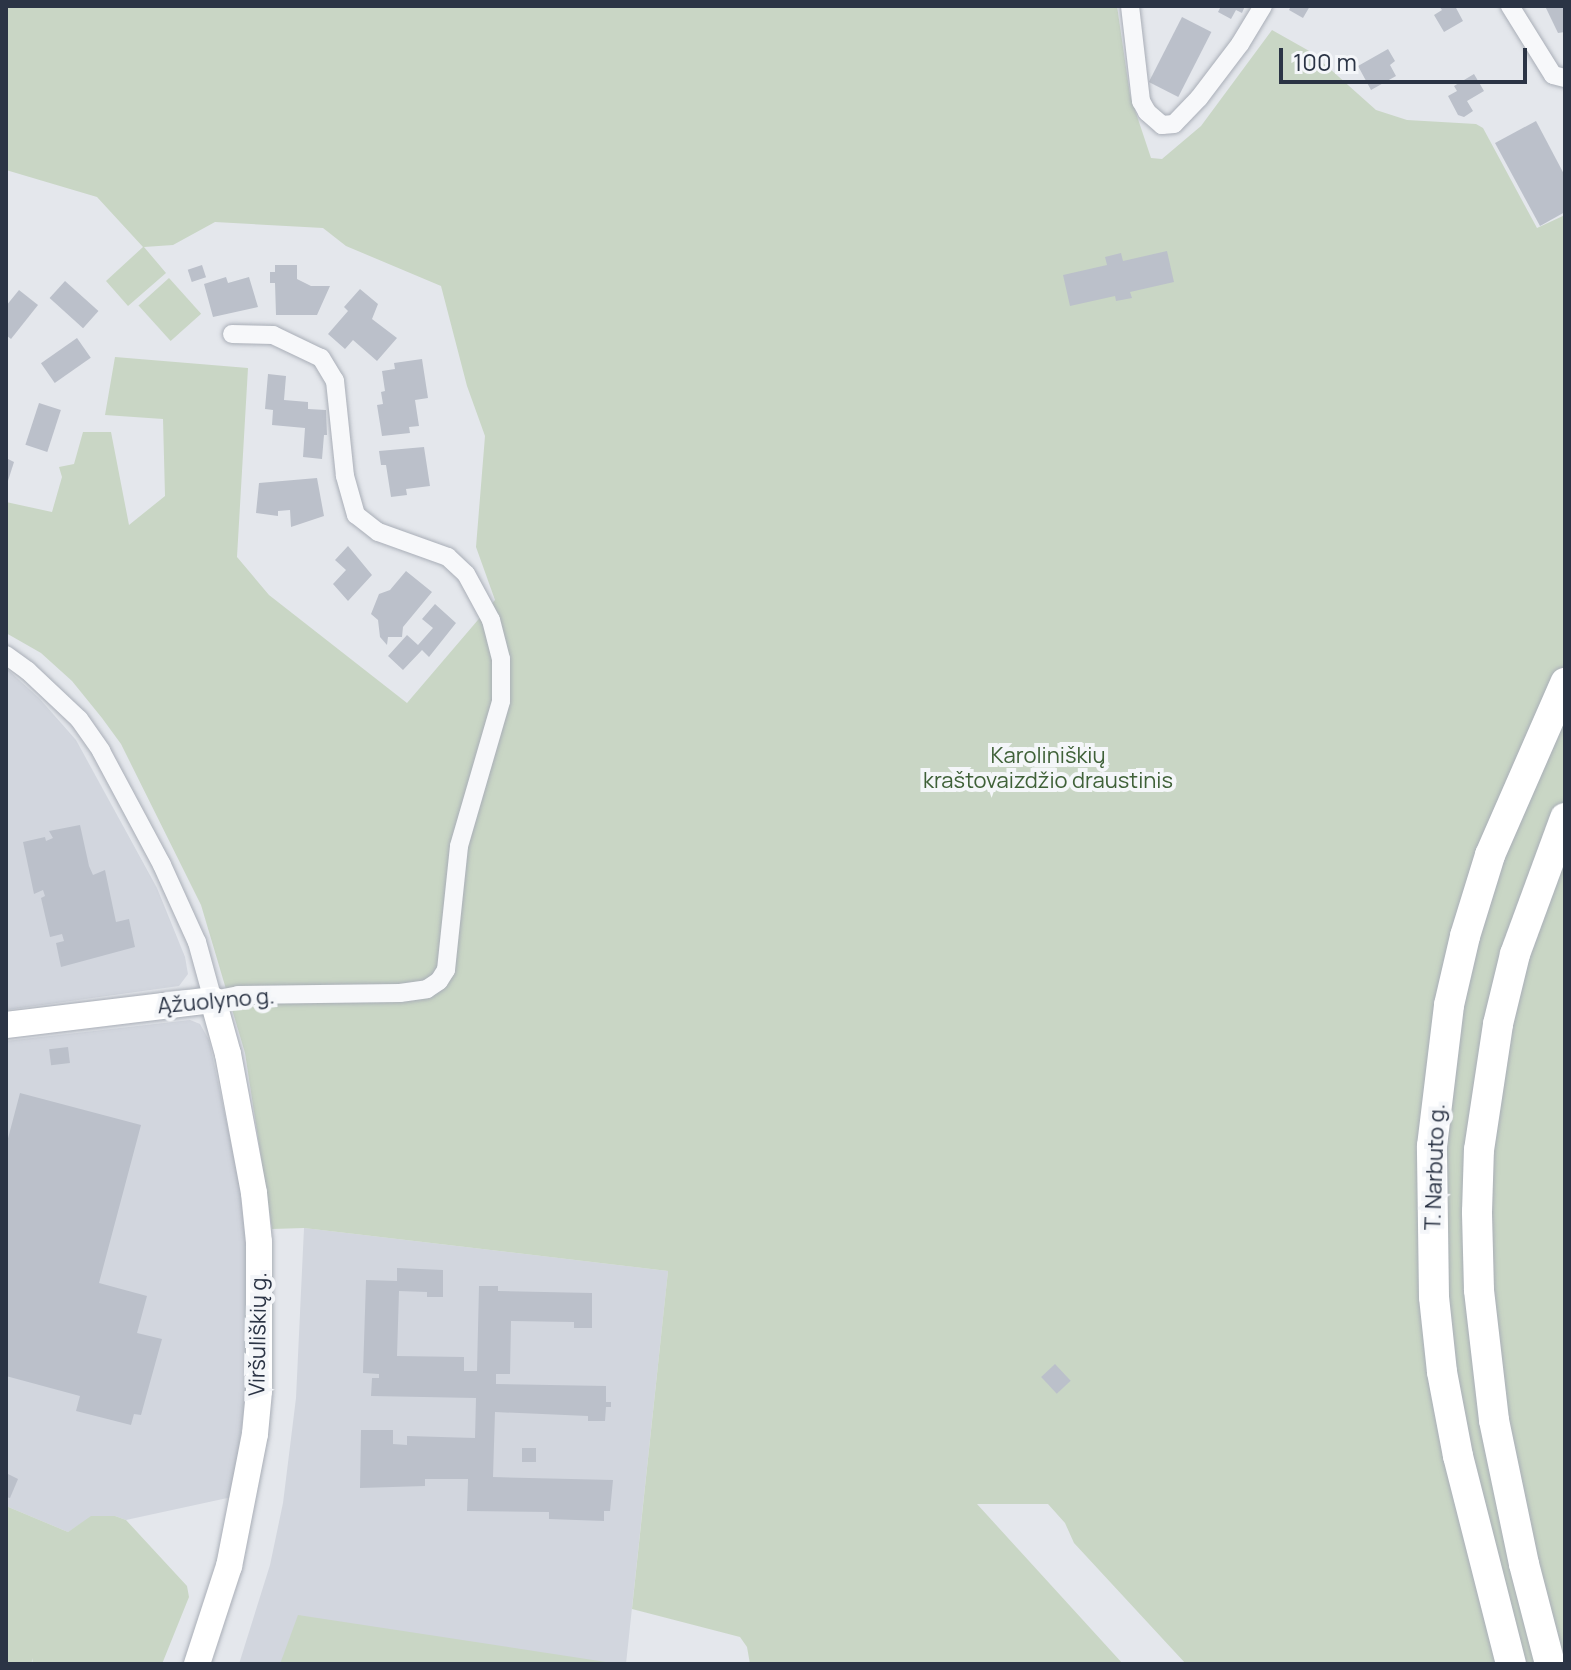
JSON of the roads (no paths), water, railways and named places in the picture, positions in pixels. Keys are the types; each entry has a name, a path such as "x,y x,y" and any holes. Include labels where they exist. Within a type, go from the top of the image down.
{"main road":[{"name":"T. Narbuto g.","path":"1511,1664 1458,1456 1442,1372 1433,1283 1432,1146 1449,1005 1465,936 1501,826 1565,683"},
{"name":"T. Narbuto g.","path":"1550,1664 1510,1504 1494,1420 1479,1290 1477,1212 1479,1150 1498,1024 1520,940 1565,818"},
{"name":"Ąžuolyno g.","path":"6,1025 213,1000"},
{"name":"Viršuliškių g.","path":"197,1664 229,1566 245,1491 255,1434 260,1362 259,1242 254,1193 231,1069 213,1000"}],"street":[{"path":"1130,6 1141,101 1147,112 1162,125 1174,124 1199,98 1240,44 1263,6"},
{"path":"1510,6 1553,75 1565,78"},
{"name":"Ąžuolyno g.","path":"213,1000 238,995 400,993 427,989 446,970 459,846 498,718 502,680 491,620 466,574 448,557 378,532 356,515 349,497 335,381 321,358 273,335 232,334"},
{"path":"6,655 79,719 101,751 162,865 197,942 213,1000"}],"park label":[{"name":"Karoliniškių kraštovaizdžio draustinis","path":"1048,768"}]}
